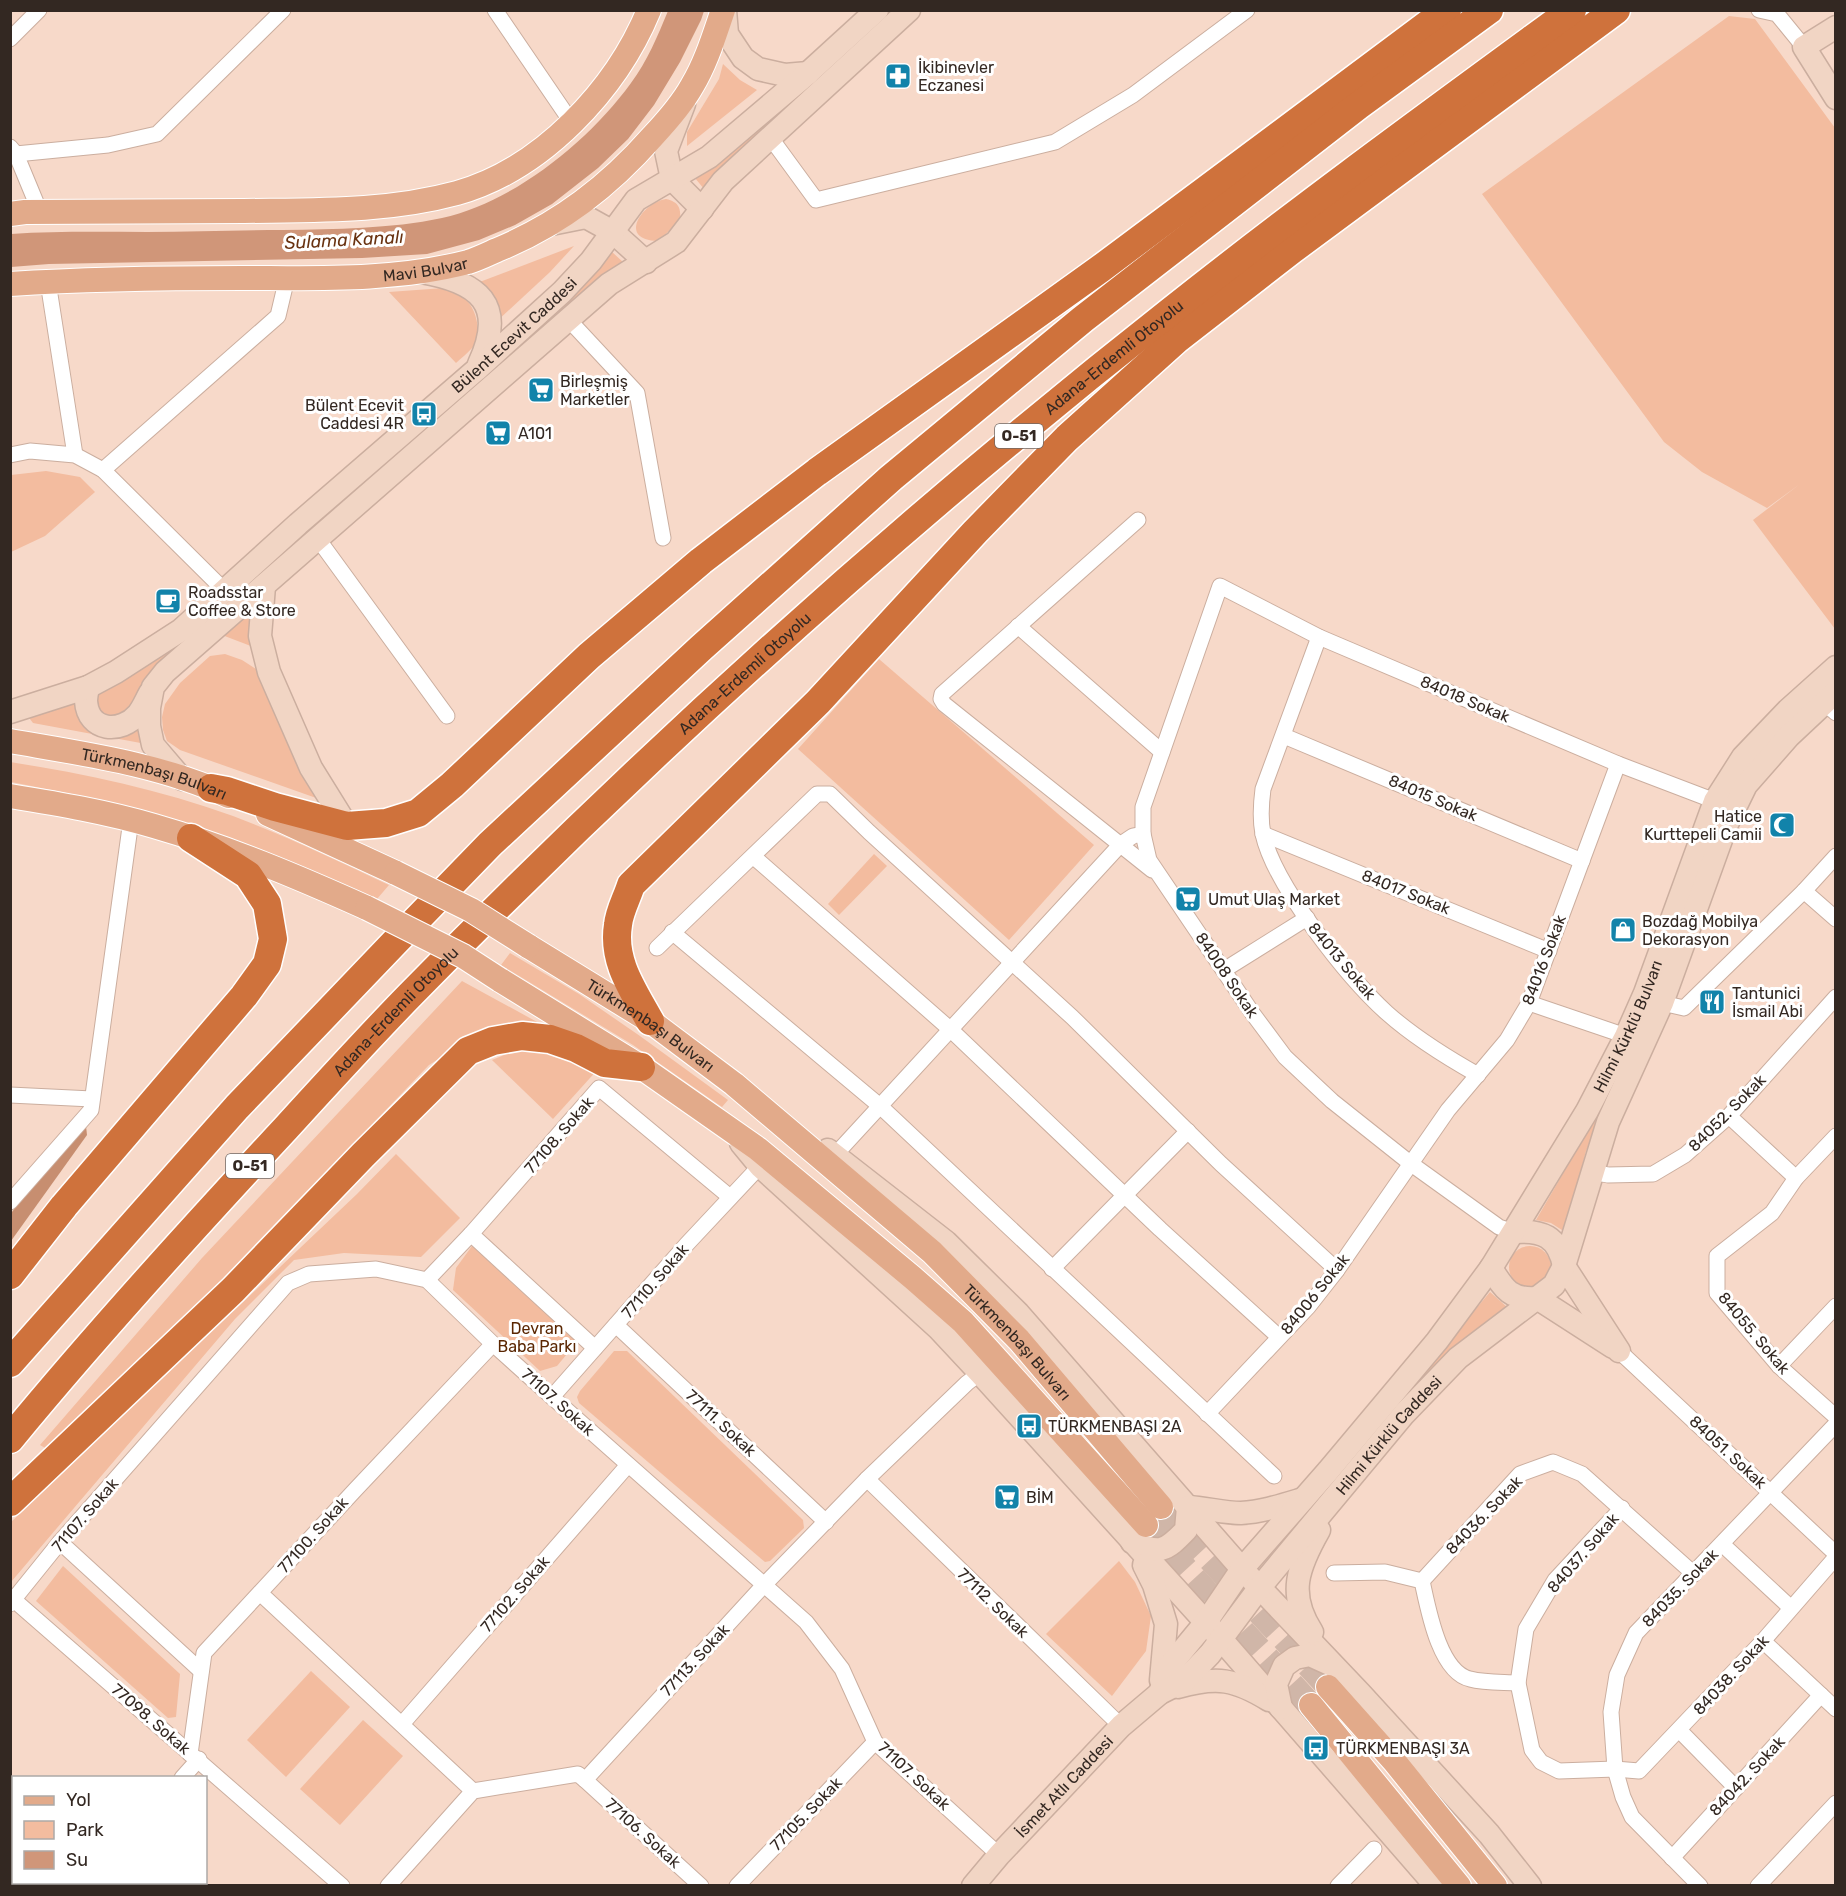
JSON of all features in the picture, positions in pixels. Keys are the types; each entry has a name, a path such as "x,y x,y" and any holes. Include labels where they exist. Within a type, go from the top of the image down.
{"highway":[{"path":"211,788 347,826 386,824 418,813 452,785 589,656 701,561 826,465 1100,269 1447,10"},
{"name":"O-51","path":"10,1363 237,1107 395,942 490,844 701,648 891,478 1083,319 1359,105 1489,10"},
{"name":"Adana-Erdemli Otoyolu","path":"10,1439 222,1196 406,999 560,846 764,655 952,490 1169,312 1345,177 1572,10"},
{"path":"650,1021 624,973 617,952 618,924 631,885 818,702 968,540 1067,438 1176,340 1293,249 1616,10"},
{"path":"10,1275 64,1206 244,996 267,964 273,939 267,904 248,875 191,838"},
{"path":"10,1502 233,1290 468,1051 493,1041 522,1036 550,1039 576,1048 605,1063 641,1067"}],"main road":[{"path":"10,214 330,210 392,206 458,193 495,178 529,158 572,123 610,81 642,27 649,10"},
{"path":"724,10 728,34 743,58 758,69 785,75 808,73"},
{"name":"Mavi Bulvar","path":"10,284 152,278 356,276 420,272 470,262 513,244 549,224 593,196 633,159 670,117 692,87 724,10"},
{"name":"Bülent Ecevit Caddesi","path":"10,712 88,687 116,672 181,630 562,292 591,261 636,200 709,156 808,73 877,10"},
{"name":"Bülent Ecevit Caddesi","path":"88,687 86,701 88,711 96,723 108,728 123,725 138,714 153,687 165,672 609,284 676,242 723,180 909,10"},
{"path":"1836,27 1804,47 1836,98"},
{"path":"692,87 666,151 672,179 702,209"},
{"path":"549,224 586,217 613,232 646,262"},
{"path":"420,272 444,276 473,288 483,300 491,322 488,344 476,370"},
{"path":"264,586 260,636 269,672 311,768 347,826"},
{"name":"Hilmi Kürklü Bulvarı","path":"1491,1268 1587,1111 1626,1036 1645,993 1715,801 1743,757 1788,710 1836,667"},
{"path":"153,687 149,708 149,726 153,745 182,779"},
{"name":"Hilmi Kürklü Caddesi","path":"1160,1693 1184,1681 1221,1639 1260,1587 1404,1414 1458,1358 1554,1285 1564,1266 1608,1122 1662,1003 1726,826 1746,785 1789,736 1832,703"},
{"name":"Türkmenbaşı Bulvarı","path":"10,741 128,762 211,788 471,910 650,1021 734,1084 932,1252 1019,1340 1146,1525"},
{"name":"Türkmenbaşı Bulvarı","path":"10,796 65,805 131,820 279,869 367,908 463,956 641,1067 767,1157 963,1322 1146,1525"},
{"path":"734,1084 785,1116 946,1242 1017,1313 1260,1587 1394,1761 1495,1886"},
{"path":"730,1130 760,1166 938,1328 980,1372 1146,1525 1206,1622 1436,1886"},
{"path":"1514,1232 1539,1233 1549,1237 1557,1245 1564,1266 1619,1351"},
{"path":"1491,1268 1505,1289 1514,1296 1525,1299 1536,1298 1619,1351"},
{"name":"Hilmi Kürklü Caddesi","path":"1160,1693 1168,1668 1206,1622 1242,1569 1437,1341 1491,1268"},
{"path":"1331,1677 1303,1618 1296,1590 1308,1550 1336,1497"},
{"path":"1188,1507 1240,1513 1262,1511 1303,1499"},
{"path":"1146,1525 1152,1550 1171,1546 1186,1530 1188,1507"},
{"path":"1146,1525 1154,1585 1166,1624 1160,1693 1203,1680 1228,1682 1252,1690 1281,1708"},
{"path":"1281,1708 1276,1684 1284,1666 1295,1658 1310,1655 1489,1834 1530,1886"},
{"name":"İsmet Atlı Caddesi","path":"973,1886 999,1855 1121,1726 1160,1693"},
{"path":"1311,1705 1459,1886"}],"street":[{"path":"10,39 39,10"},
{"path":"40,212 13,150 108,145 157,134 283,10"},
{"path":"495,10 572,123"},
{"path":"770,137 816,200 1055,142 1133,95 1247,10"},
{"path":"1759,10 1777,14 1804,47"},
{"path":"102,470 278,316 286,278"},
{"path":"48,282 75,455"},
{"path":"568,319 637,393 663,538"},
{"path":"10,455 30,451 75,455 102,470 225,591"},
{"path":"1138,520 942,694 940,699 1161,877"},
{"path":"318,539 447,716"},
{"name":"84018 Sokak","path":"1220,586 1319,637 1618,764 1715,801"},
{"name":"84008 Sokak","path":"1220,586 1143,807 1143,834 1149,860 1285,1057 1332,1101 1410,1163 1498,1227 1514,1232"},
{"path":"1018,626 1162,752"},
{"name":"84013 Sokak","path":"1319,637 1263,789 1261,812 1263,834 1270,857 1307,918 1350,975 1387,1013 1433,1049 1478,1075"},
{"name":"84015 Sokak","path":"1284,736 1582,861"},
{"name":"84016 Sokak","path":"1410,1163 1448,1110 1507,1040 1529,1002 1618,764"},
{"path":"657,948 817,794 830,794 1072,1017 1188,1131 1337,1270"},
{"path":"10,1202 91,1110 131,820"},
{"path":"835,1155 1121,844 1133,836 1143,834"},
{"name":"84017 Sokak","path":"1263,834 1549,951"},
{"path":"1662,1003 1684,1008 1804,891 1836,856"},
{"path":"754,857 951,1030 1125,1196 1280,1337"},
{"path":"1804,891 1836,919"},
{"path":"1224,970 1307,918"},
{"path":"672,932 880,1106 1275,1476"},
{"name":"84052. Sokak","path":"1591,1172 1608,1175 1653,1174 1684,1155 1729,1116 1836,997"},
{"path":"1529,1002 1626,1036"},
{"name":"77108. Sokak","path":"427,1280 471,1234 599,1088 730,1197"},
{"path":"10,1095 92,1099"},
{"path":"1729,1116 1797,1178"},
{"path":"1052,1269 1188,1131"},
{"name":"84055. Sokak","path":"1836,1136 1797,1178 1772,1214 1717,1256 1717,1293 1779,1366 1836,1417"},
{"name":"84006 Sokak","path":"1207,1414 1308,1307 1337,1270 1410,1163"},
{"name":"77110. Sokak","path":"552,1397 760,1166"},
{"path":"471,1234 595,1348"},
{"name":"71107. Sokak","path":"12,1602 60,1542 288,1283 309,1274 376,1269 427,1280 493,1344 806,1622 842,1669 875,1742 999,1855"},
{"path":"1779,1366 1836,1306"},
{"name":"77111. Sokak","path":"616,1324 826,1522"},
{"name":"77100. Sokak","path":"195,1756 204,1653 493,1344"},
{"name":"84051. Sokak","path":"1619,1351 1836,1556"},
{"name":"77113. Sokak","path":"585,1780 763,1586 867,1479 980,1372"},
{"name":"84035. Sokak","path":"1701,1886 1632,1817 1623,1797 1615,1769 1611,1712 1617,1675 1636,1633 1836,1424"},
{"name":"84036. Sokak","path":"1422,1581 1520,1474 1553,1462 1582,1474 1694,1574"},
{"name":"77102. Sokak","path":"402,1724 628,1465"},
{"name":"77112. Sokak","path":"867,1479 1121,1726"},
{"name":"84037. Sokak","path":"1615,1769 1559,1771 1541,1762 1532,1750 1518,1683 1526,1629 1549,1590 1555,1580 1622,1508"},
{"path":"60,1542 201,1671"},
{"path":"1722,1544 1791,1608"},
{"name":"84038. Sokak","path":"1615,1769 1639,1771 1763,1641 1836,1556"},
{"path":"1334,1574 1384,1572 1422,1581 1431,1618 1446,1661 1468,1679 1518,1683"},
{"path":"260,1593 473,1791"},
{"name":"77098. Sokak","path":"12,1602 195,1756 342,1886"},
{"path":"1763,1641 1836,1709"},
{"name":"84042. Sokak","path":"1672,1858 1821,1695"},
{"path":"1679,1730 1736,1788"},
{"name":"77105. Sokak","path":"737,1886 875,1742"},
{"path":"183,1776 195,1756"},
{"path":"388,1886 473,1791 578,1774 585,1780"},
{"name":"77106. Sokak","path":"585,1780 701,1886"},
{"path":"1758,1886 1836,1803"},
{"path":"1338,1886 1374,1849"}],"green space":[{"path":"889,11 901,11 704,189 695,178 797,94"},
{"path":"1729,16 1755,19 1835,128 1835,629 1753,520 1800,484 1767,508 1702,472 1664,442 1482,194"},
{"path":"723,64 740,80 757,90 687,146 687,132 719,79"},
{"path":"666,199 678,206 680,221 658,241 645,239 638,234 636,228 642,213 657,202"},
{"path":"574,246 550,272 496,322 477,283"},
{"path":"612,252 623,262 565,310 132,711 100,720 95,695 560,305"},
{"path":"444,288 458,293 467,300 478,327 473,347 456,363 389,292"},
{"path":"46,471 80,477 95,492 45,536 11,552 11,475"},
{"path":"258,606 256,648 222,635"},
{"path":"225,654 242,660 256,669 319,799 180,750 167,741 162,717 165,704 180,683 210,656"},
{"path":"879,659 1094,845 1009,940 798,749"},
{"path":"82,695 83,715 140,722 146,744 33,723 27,715"},
{"path":"1762,752 1586,1151 1565,1232 1551,1223 1536,1220 1579,1146"},
{"path":"10,762 67,772 179,798 273,832 389,885 377,899 228,837 102,800 11,782"},
{"path":"874,854 887,866 839,915 828,904"},
{"path":"510,953 579,994 728,1100 722,1107 633,1045 501,965"},
{"path":"462,981 550,1029 473,1037 429,1065 223,1280 45,1448 40,1445 202,1258"},
{"path":"545,1047 599,1068 553,1119 492,1060 518,1049"},
{"path":"396,1154 460,1218 421,1257 344,1253 294,1260 235,1319 11,1582 11,1522 357,1194"},
{"name":"Devran Baba Parkı","path":"472,1246 577,1342 557,1366 540,1371 453,1290 456,1268"},
{"path":"1530,1246 1545,1252 1551,1267 1545,1282 1530,1288 1515,1282 1509,1267 1515,1252"},
{"path":"1490,1292 1508,1308 1312,1504"},
{"path":"614,1351 627,1351 803,1520 804,1528 770,1561 765,1562 579,1403 577,1397 580,1391"},
{"path":"1119,1561 1135,1582 1151,1616 1146,1651 1112,1696 1046,1634"},
{"path":"63,1566 180,1674 176,1717 168,1718 36,1601"},
{"path":"311,1671 350,1707 286,1777 247,1740"},
{"path":"363,1720 403,1756 340,1825 300,1789"}],"shaded area":[{"path":"86,1126 87,1135 11,1241 11,1213"}],"water":[{"name":"Sulama Kanalı","path":"668,11 704,11 680,62 654,105 628,139 598,168 552,204 515,225 479,240 427,254 362,258 49,264 11,267 11,234 363,228 422,222 469,210 522,184 547,167 593,127 637,75"}],"tunnel":[{"path":"1161,1507 1328,1687"},
{"path":"1146,1525 1311,1705"}],"place":[{"name":"İkibinevler Eczanesi","path":"898,76"},
{"name":"Birleşmiş Marketler","path":"541,390"},
{"name":"Bülent Ecevit Caddesi 4R","path":"424,414"},
{"name":"A101","path":"498,433"},
{"name":"Roadsstar Coffee & Store","path":"168,601"},
{"name":"Hatice Kurttepeli Camii","path":"1782,825"},
{"name":"Umut Ulaş Market","path":"1188,899"},
{"name":"Bozdağ Mobilya Dekorasyon","path":"1623,930"},
{"name":"Tantunici İsmail Abi","path":"1712,1002"},
{"name":"TÜRKMENBAŞI 2A","path":"1029,1426"},
{"name":"BİM","path":"1007,1497"},
{"name":"TÜRKMENBAŞI 3A","path":"1316,1748"}]}
